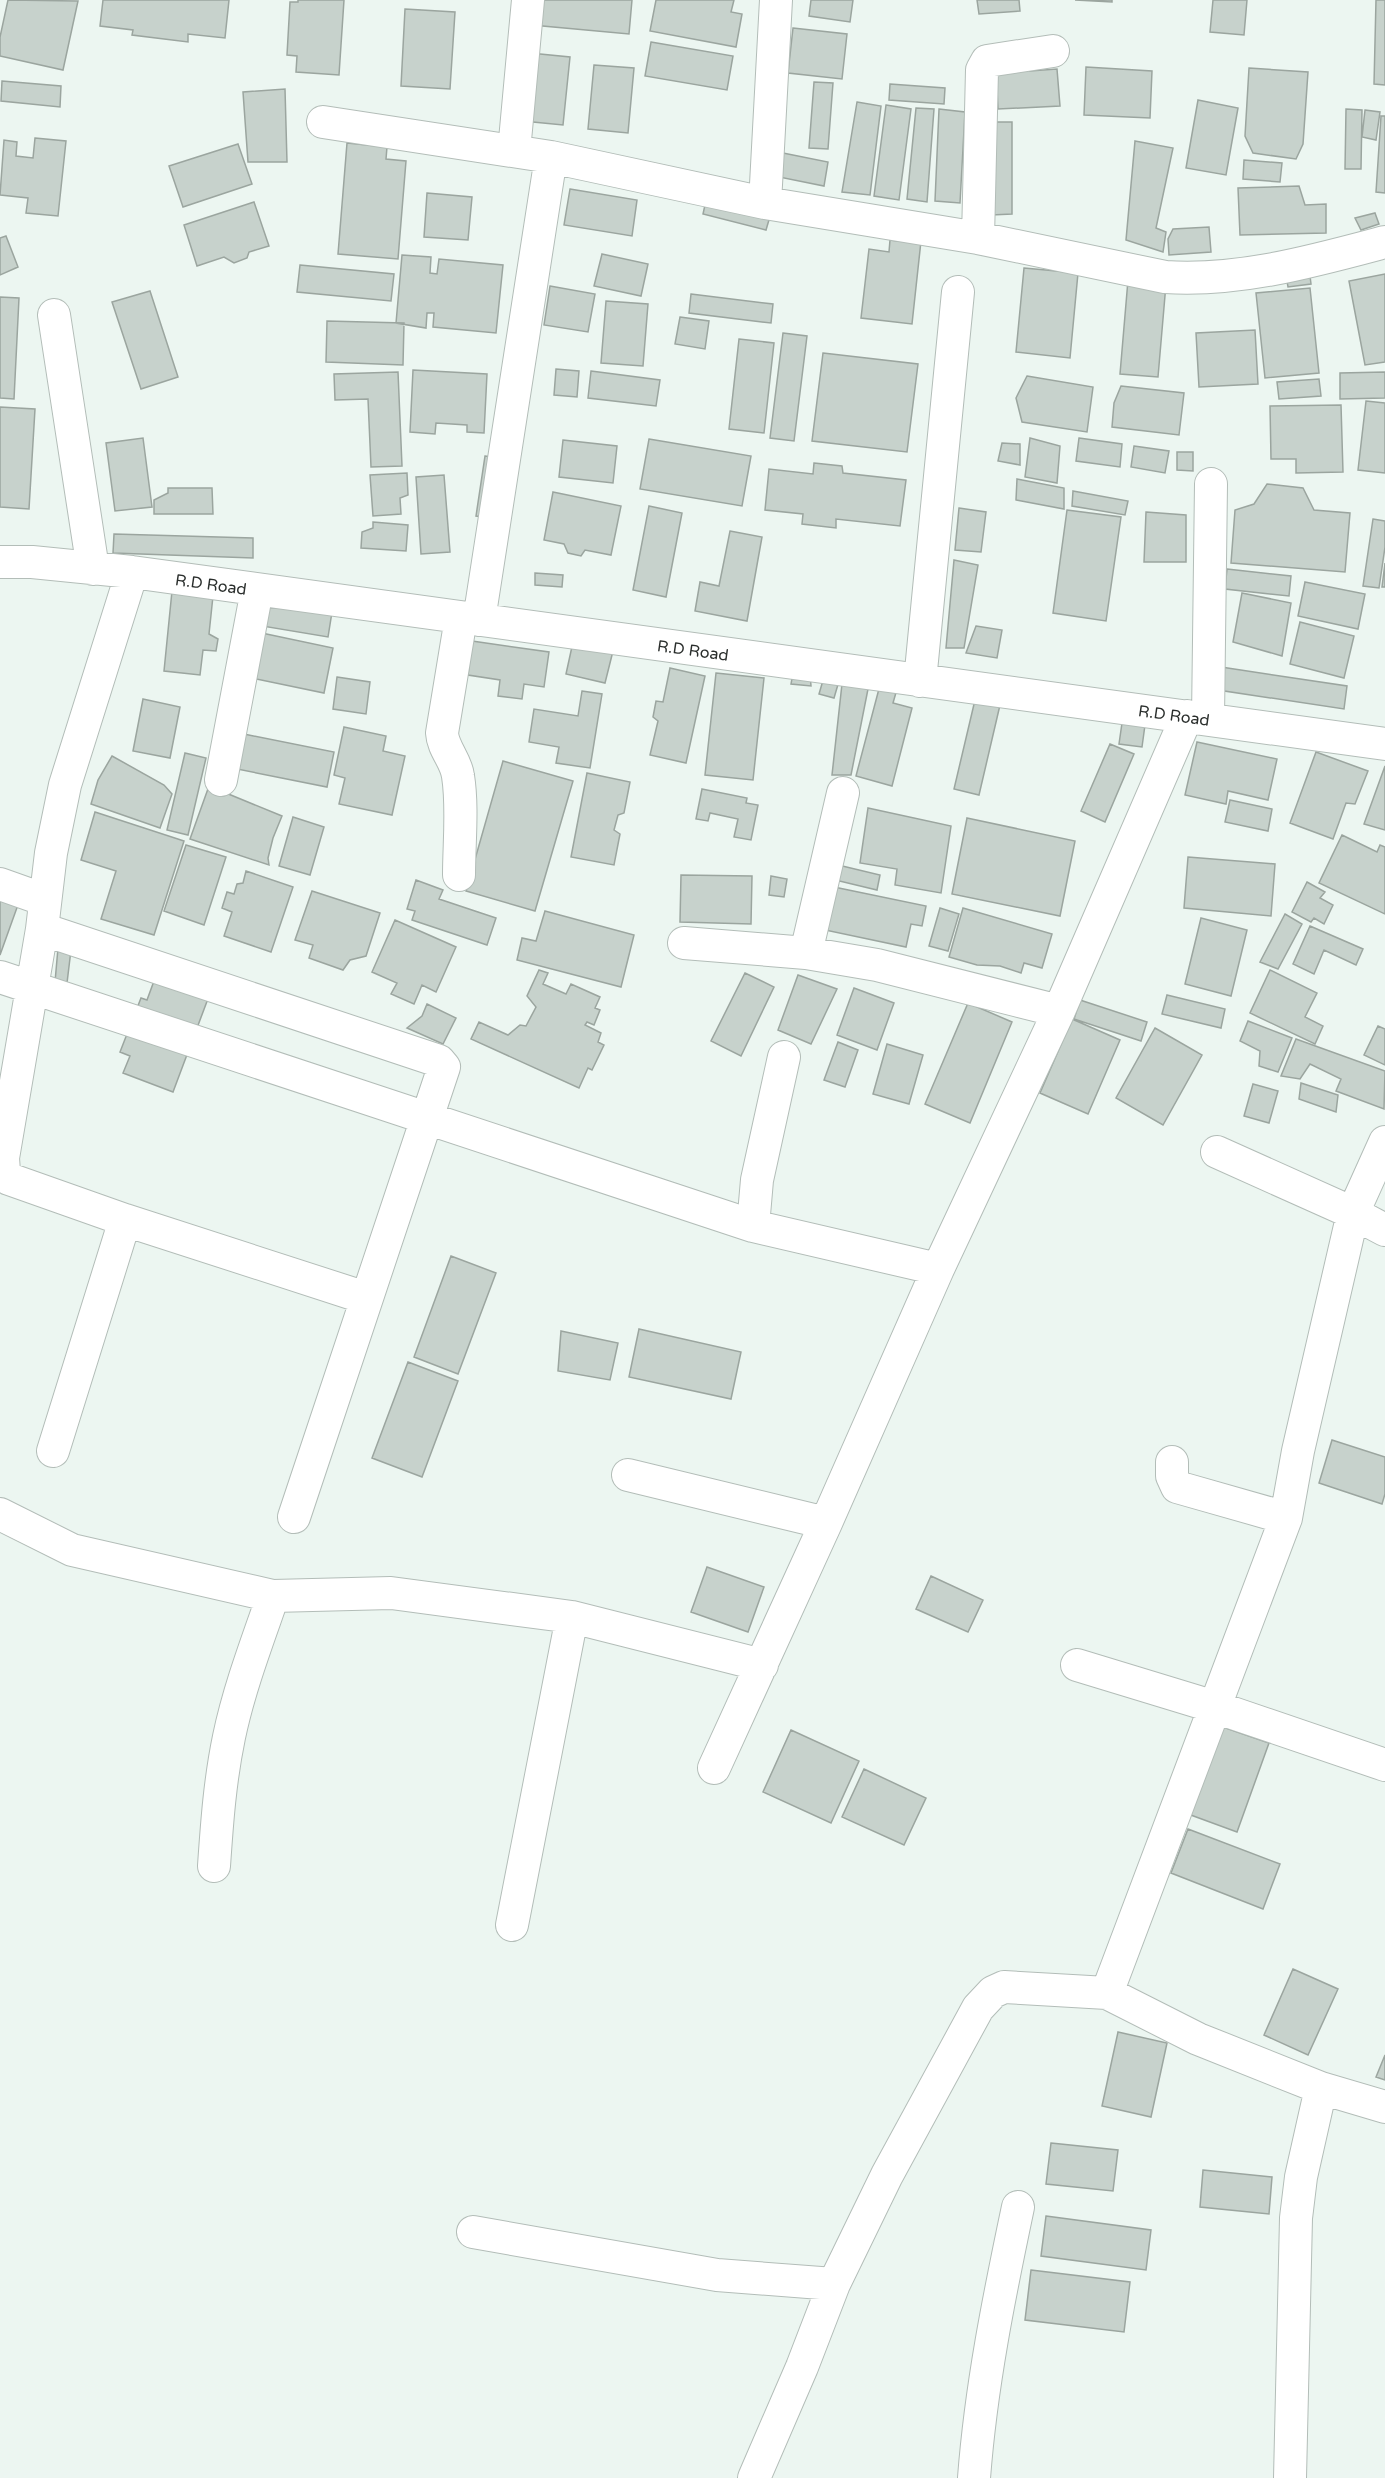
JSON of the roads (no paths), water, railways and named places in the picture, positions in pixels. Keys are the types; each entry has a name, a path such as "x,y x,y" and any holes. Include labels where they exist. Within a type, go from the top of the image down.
{"street":[{"path":"514,151 528,0"},
{"path":"765,203 776,0"},
{"path":"978,238 982,70 987,62 1053,51"},
{"path":"323,122 551,157 765,203 978,238 1165,277 1188,279 1228,276 1314,260 1385,242"},
{"path":"459,876 459,778 454,762 442,741 442,733 470,619 551,157"},
{"path":"920,681 958,292"},
{"path":"54,315 93,569"},
{"path":"714,1768 826,1523 938,1269 1198,718 1211,484"},
{"name":"R.D Road","path":"0,562 132,572 1385,744"},
{"path":"132,572 65,785 3,1158 4,1172 9,1179 125,1220 366,1298"},
{"path":"221,780 257,590"},
{"path":"806,953 843,794"},
{"path":"0,884 43,915 439,1061 444,1067 294,1517"},
{"path":"684,943 806,953 916,974 1059,1011"},
{"path":"0,977 753,1226 938,1269"},
{"path":"753,1226 757,1180 784,1057"},
{"path":"1107,1993 1286,1518 1298,1451 1353,1213 1385,1142"},
{"path":"1217,1152 1353,1213 1385,1230"},
{"path":"53,1451 125,1220"},
{"path":"1172,1462 1172,1476 1177,1487 1286,1518"},
{"path":"628,1475 826,1523"},
{"path":"0,1514 72,1550 273,1596 391,1593 572,1617 762,1665"},
{"path":"214,1866 218,1802 229,1735 273,1596"},
{"path":"512,1925 572,1617"},
{"path":"1077,1665 1215,1707 1385,1765"},
{"path":"754,2478 802,2367 834,2284 915,2123 978,2008 993,1992 1004,1987 1107,1993 1172,2028 1321,2088 1385,2107"},
{"path":"1290,2478 1296,2218 1302,2177 1321,2088"},
{"path":"974,2478 994,2325 1018,2207"},
{"path":"473,2232 717,2275 834,2284"}]}
